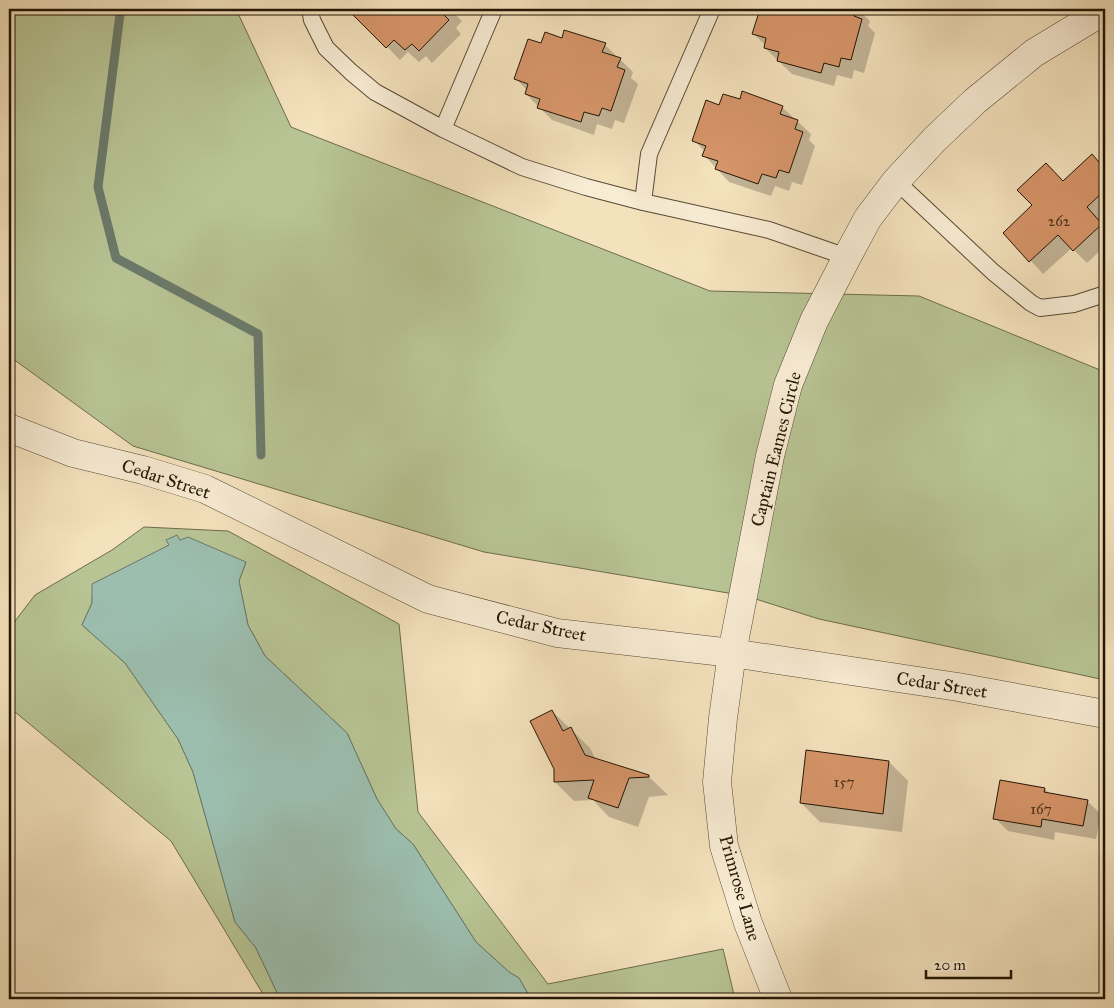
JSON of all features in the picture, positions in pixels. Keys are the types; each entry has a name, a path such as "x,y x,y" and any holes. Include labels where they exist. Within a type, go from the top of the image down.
{"street":[{"name":"Captain Eames Circle","path":"732,653 770,456 788,385 814,321 868,218 896,181 935,139 975,101 1034,53 1089,14"},
{"name":"Cedar Street","path":"9,428 74,453 143,470 205,489 428,600 557,633 732,653 958,686 1105,714"},
{"name":"Primrose Lane","path":"732,653 717,782 724,846 748,922 778,999"}],"lane":[{"path":"310,9 312,20 326,48 375,92 443,129 522,167 643,202 769,230 847,257"},
{"path":"443,129 494,9"},
{"path":"643,202 649,154 712,9"},
{"path":"896,181 993,272 1031,303 1040,308 1074,304 1105,294"}],"green space":[{"path":"9,9 236,9 291,127 710,291 919,296 1105,372 1105,680 819,619 746,596 484,552 133,446 9,356"},
{"path":"144,527 228,531 399,624 418,812 548,984 723,949 735,999 531,999 519,978 509,972 476,942 413,844 396,829 377,799 347,733 265,656 248,625 239,581 246,562 170,545 93,584 92,603 82,625 125,663 178,739 193,772 235,922 256,948 280,999 266,999 171,841 9,707 9,629 35,595 112,550"}],"shaded area":[{"path":"177,535 180,540 188,537 246,562 239,581 248,625 265,656 347,733 377,799 396,829 413,844 476,942 509,972 519,978 531,999 280,999 256,948 235,922 193,772 178,739 125,663 82,625 92,603 92,584 169,545 166,540"}],"building":[{"path":"347,9 438,9 449,20 419,51 412,44 405,50 394,40 386,48"},
{"path":"760,9 857,9 854,16 862,19 851,60 841,58 839,67 824,63 821,73 777,61 779,52 764,48 766,38 752,34"},
{"path":"564,30 606,43 602,52 621,58 617,67 625,70 611,111 602,108 599,116 584,112 581,122 537,108 540,99 525,94 528,84 514,79 528,39 541,43 545,32 562,38"},
{"path":"742,91 783,106 780,114 798,120 795,129 803,132 789,173 779,170 776,178 762,174 758,184 715,169 718,161 702,156 706,146 692,141 706,100 719,105 723,94 740,99"},
{"path":"1092,154 1105,169 1105,190 1087,207 1102,224 1073,251 1058,235 1029,262 1003,233 1032,205 1017,190 1046,163 1063,181"},
{"path":"552,710 563,731 571,727 585,755 649,775 649,777 629,778 618,808 588,798 594,780 554,782 554,769 530,721"},
{"path":"806,750 889,761 883,814 800,803"},
{"path":"1000,780 1045,788 1044,792 1088,800 1083,826 1042,819 1041,827 993,819"}],"waterway":[{"path":"118,9 120,14 98,187 116,258 258,334 261,455"}]}
